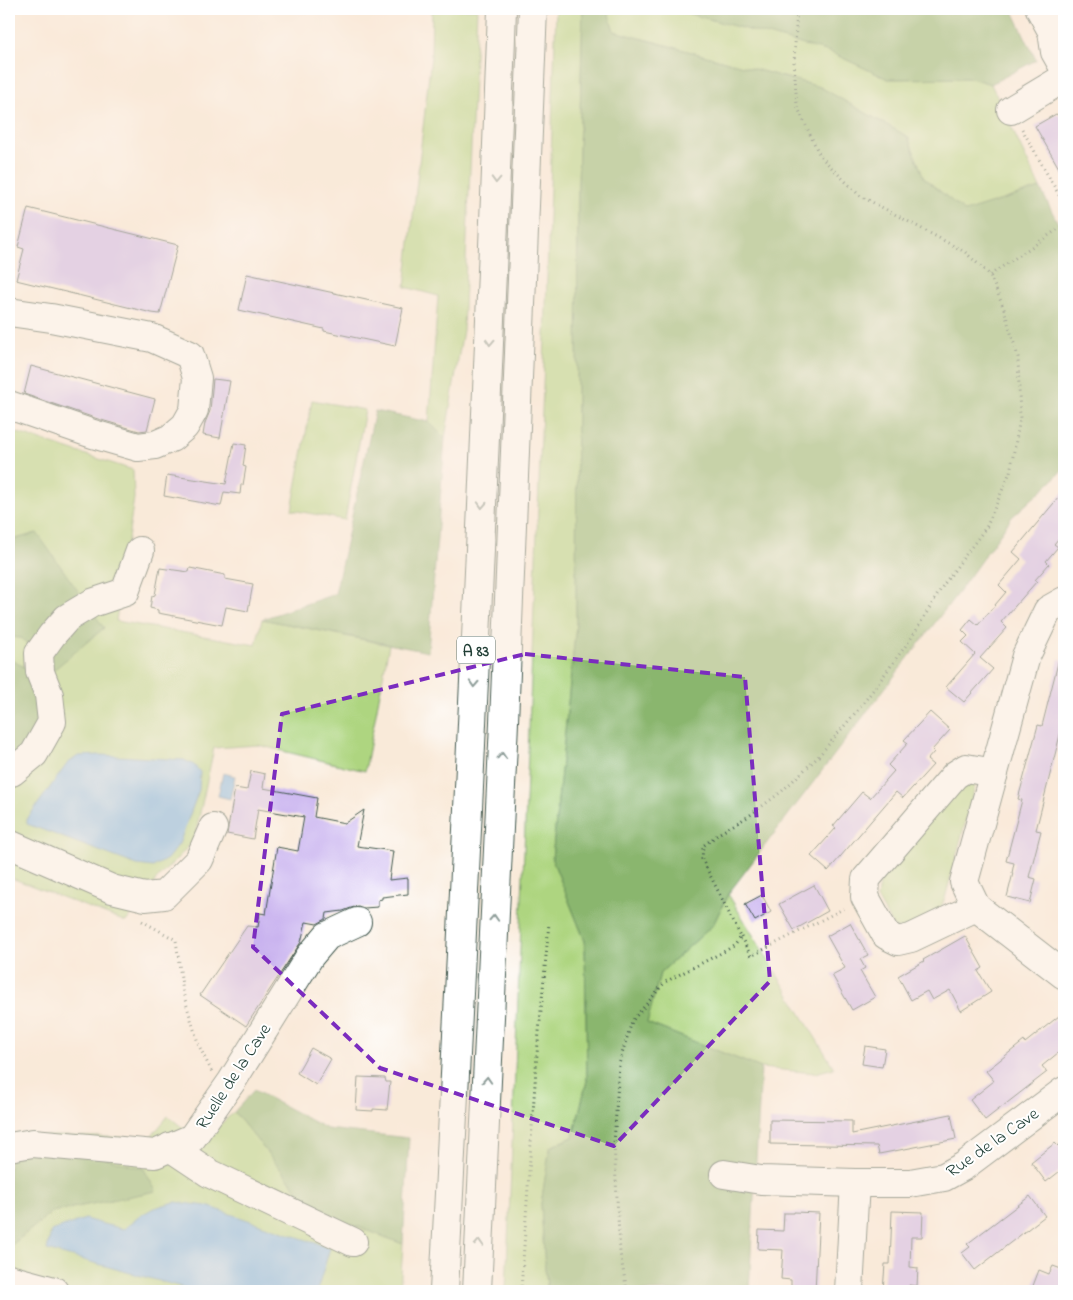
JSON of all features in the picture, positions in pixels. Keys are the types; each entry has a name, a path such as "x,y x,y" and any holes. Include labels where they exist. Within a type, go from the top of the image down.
{"main road":[{"path":"489,9 487,60 498,138"},
{"name":"A 83","path":"444,1291 475,666 502,9"},
{"name":"A 83","path":"477,1291 508,640 533,9"},
{"path":"1040,9 1052,31 1055,52 1064,68"},
{"path":"1011,110 1064,78"},
{"path":"9,312 51,318 152,338 190,355 197,378 194,410 185,426 171,438 155,445 138,447 93,434 9,405"},
{"path":"9,772 12,772 34,754 52,722 49,695 40,672 40,653 67,618 92,603 125,592 140,551"},
{"path":"1064,600 1048,610 1026,656 964,882 976,907 1064,975"},
{"path":"976,907 911,938 898,941 886,935 866,897 866,879 955,775 966,768 994,773"},
{"path":"9,844 112,889 145,897 164,895 199,860 213,828"},
{"name":"Ruelle de la Cave","path":"9,1147 33,1143 155,1154 192,1138 310,956 327,936 357,922"},
{"name":"Rue de la Cave","path":"724,1174 761,1180 855,1183 910,1183 944,1177 964,1166 1064,1091"},
{"path":"170,1147 209,1173 353,1242"},
{"path":"849,1291 855,1183"},
{"path":"9,1279 54,1291"}],"path":[{"path":"796,9 794,63 797,106 820,156 859,195 965,252 990,275 1004,309 1018,357 1020,419 1010,472 986,526 944,584 910,640 862,705 817,758 781,792 750,816 720,833 703,846 702,859 751,956 866,897"},
{"path":"1011,110 1064,204"},
{"path":"990,275 1064,225"},
{"path":"138,920 147,923 176,940 183,994 199,1046 222,1094"},
{"path":"521,1291 536,1064 549,923"},
{"path":"627,1291 620,1253 614,1144 619,1064 632,1021 665,982 727,950 735,945 741,937"}],"highlighted area":[{"path":"525,654 745,677 770,981 614,1146 380,1068 253,947 282,714"}],"green space":[{"path":"432,9 477,9 463,330 445,438 429,422 438,296 405,287 431,57"},
{"path":"556,9 583,9 578,187 576,625 552,859 585,941 587,1081 573,1137 550,1147 541,1204 548,1291 506,1291 545,337"},
{"path":"583,9 607,9 614,31 820,87 908,137 924,178 965,212 1040,188 1062,231 1064,230 1064,468 1012,517 960,590 728,894 713,925 660,973 647,1023 761,1068 749,1291 548,1291 545,1269 541,1204 550,1147 573,1137 587,1081 585,941 552,859 576,625 578,187"},
{"path":"607,9 672,9 830,52 888,79 971,78 991,84 1040,188 965,212 924,178 908,137 820,87 614,31"},
{"path":"672,9 1012,9 1036,60 991,84 971,78 888,79 830,52"},
{"path":"312,400 365,410 345,520 292,510"},
{"path":"375,411 429,422 445,438 428,652 262,619 335,594"},
{"path":"9,430 133,470 134,498 116,621 256,645 262,619 389,645 365,771 258,745 214,748 194,841 156,880 126,922 9,877 9,820 12,815 9,814 9,756 44,733 28,669 9,659 9,637 22,638 37,533 9,541"},
{"path":"37,533 104,628 51,672 22,638 9,637 9,541"},
{"path":"9,659 28,669 44,733 9,756"},
{"path":"973,781 975,787 941,907 934,915 905,930 893,927 877,898 880,876 954,787"},
{"path":"728,894 834,1068 815,1073 761,1068 647,1023 660,973 713,925"},
{"path":"254,1090 327,1129 409,1138 403,1244 314,1210 234,1112"},
{"path":"234,1112 314,1210 403,1244 400,1291 9,1291 9,1247 52,1212 155,1191 27,1135 150,1138 168,1116 201,1142"},
{"path":"27,1135 144,1169 156,1191 52,1212 9,1247 9,1138"}],"water":[{"path":"101,755 184,760 194,765 200,772 199,790 179,844 167,859 153,867 137,865 27,824 27,819 67,764 78,756"},
{"path":"223,773 235,776 230,799 218,796"},
{"path":"176,1202 207,1206 330,1248 317,1291 196,1291 47,1250 51,1231 85,1219 124,1229 148,1211"}],"building":[{"path":"1056,114 1064,118 1064,177 1035,126"},
{"path":"28,208 178,245 160,314 16,280 24,249 18,247"},
{"path":"247,274 403,308 395,346 239,310"},
{"path":"31,366 155,399 147,430 139,431 98,419 24,394"},
{"path":"213,379 230,381 220,438 203,435 210,411"},
{"path":"234,443 246,445 243,466 246,467 240,494 224,492 221,506 164,496 167,475 226,484"},
{"path":"1064,491 1064,532 1054,544 1058,547 1046,561 1049,564 1035,580 1037,581 1001,622 1007,628 980,658 993,669 964,702 946,687 975,654 962,642 968,636 962,630 971,619 978,625 1006,592 999,585 1021,559 1013,552"},
{"path":"160,568 189,572 190,568 225,575 225,579 253,584 248,611 226,607 222,625 158,613 158,610 150,608 152,596 155,595"},
{"path":"1059,659 1064,660 1064,719 1036,830 1041,831 1029,877 1036,879 1030,903 1007,897 1014,863 1006,861 1022,800 1018,799 1038,725 1042,726"},
{"path":"930,712 950,730 932,750 934,752 927,760 933,765 903,798 896,792 828,871 811,856 836,828 833,826 862,792 870,798 894,771 888,765 908,743 904,740"},
{"path":"251,771 265,774 263,788 317,798 314,817 345,823 364,810 357,846 393,851 389,880 408,878 408,894 382,897 382,899 378,900 378,907 364,908 358,906 343,911 327,913 326,919 317,924 306,922 301,942 246,1026 200,995 247,926 258,927 260,913 266,914 277,847 298,851 304,817 258,809 253,839 227,834 235,788 247,790"},
{"path":"814,885 828,911 794,930 779,904"},
{"path":"762,895 771,912 755,921 745,904"},
{"path":"850,923 868,955 860,959 865,968 860,971 875,997 852,1010 832,975 845,968 827,936"},
{"path":"965,936 983,968 978,971 991,992 961,1011 950,990 932,1000 927,991 911,1000 898,976"},
{"path":"1064,1012 1064,1048 1042,1066 1047,1072 985,1120 970,1100 994,1081 986,1071"},
{"path":"865,1046 885,1049 882,1067 862,1064"},
{"path":"311,1048 331,1059 316,1085 297,1073"},
{"path":"358,1077 385,1078 386,1082 390,1082 387,1110 356,1110"},
{"path":"951,1114 956,1139 879,1154 877,1146 770,1144 770,1120 852,1121 852,1134"},
{"path":"1064,1140 1064,1168 1046,1182 1031,1162 1055,1143 1058,1146"},
{"path":"1030,1196 1045,1216 975,1270 962,1253 970,1247 967,1244"},
{"path":"892,1211 923,1212 922,1237 911,1237 910,1267 918,1268 917,1286 909,1285 909,1291 883,1291 885,1264 890,1264"},
{"path":"784,1213 819,1213 815,1291 791,1290 791,1280 781,1279 783,1250 758,1249 759,1230 783,1231"},
{"path":"1053,1266 1064,1270 1064,1291 1031,1291 1039,1270 1049,1274"}]}
